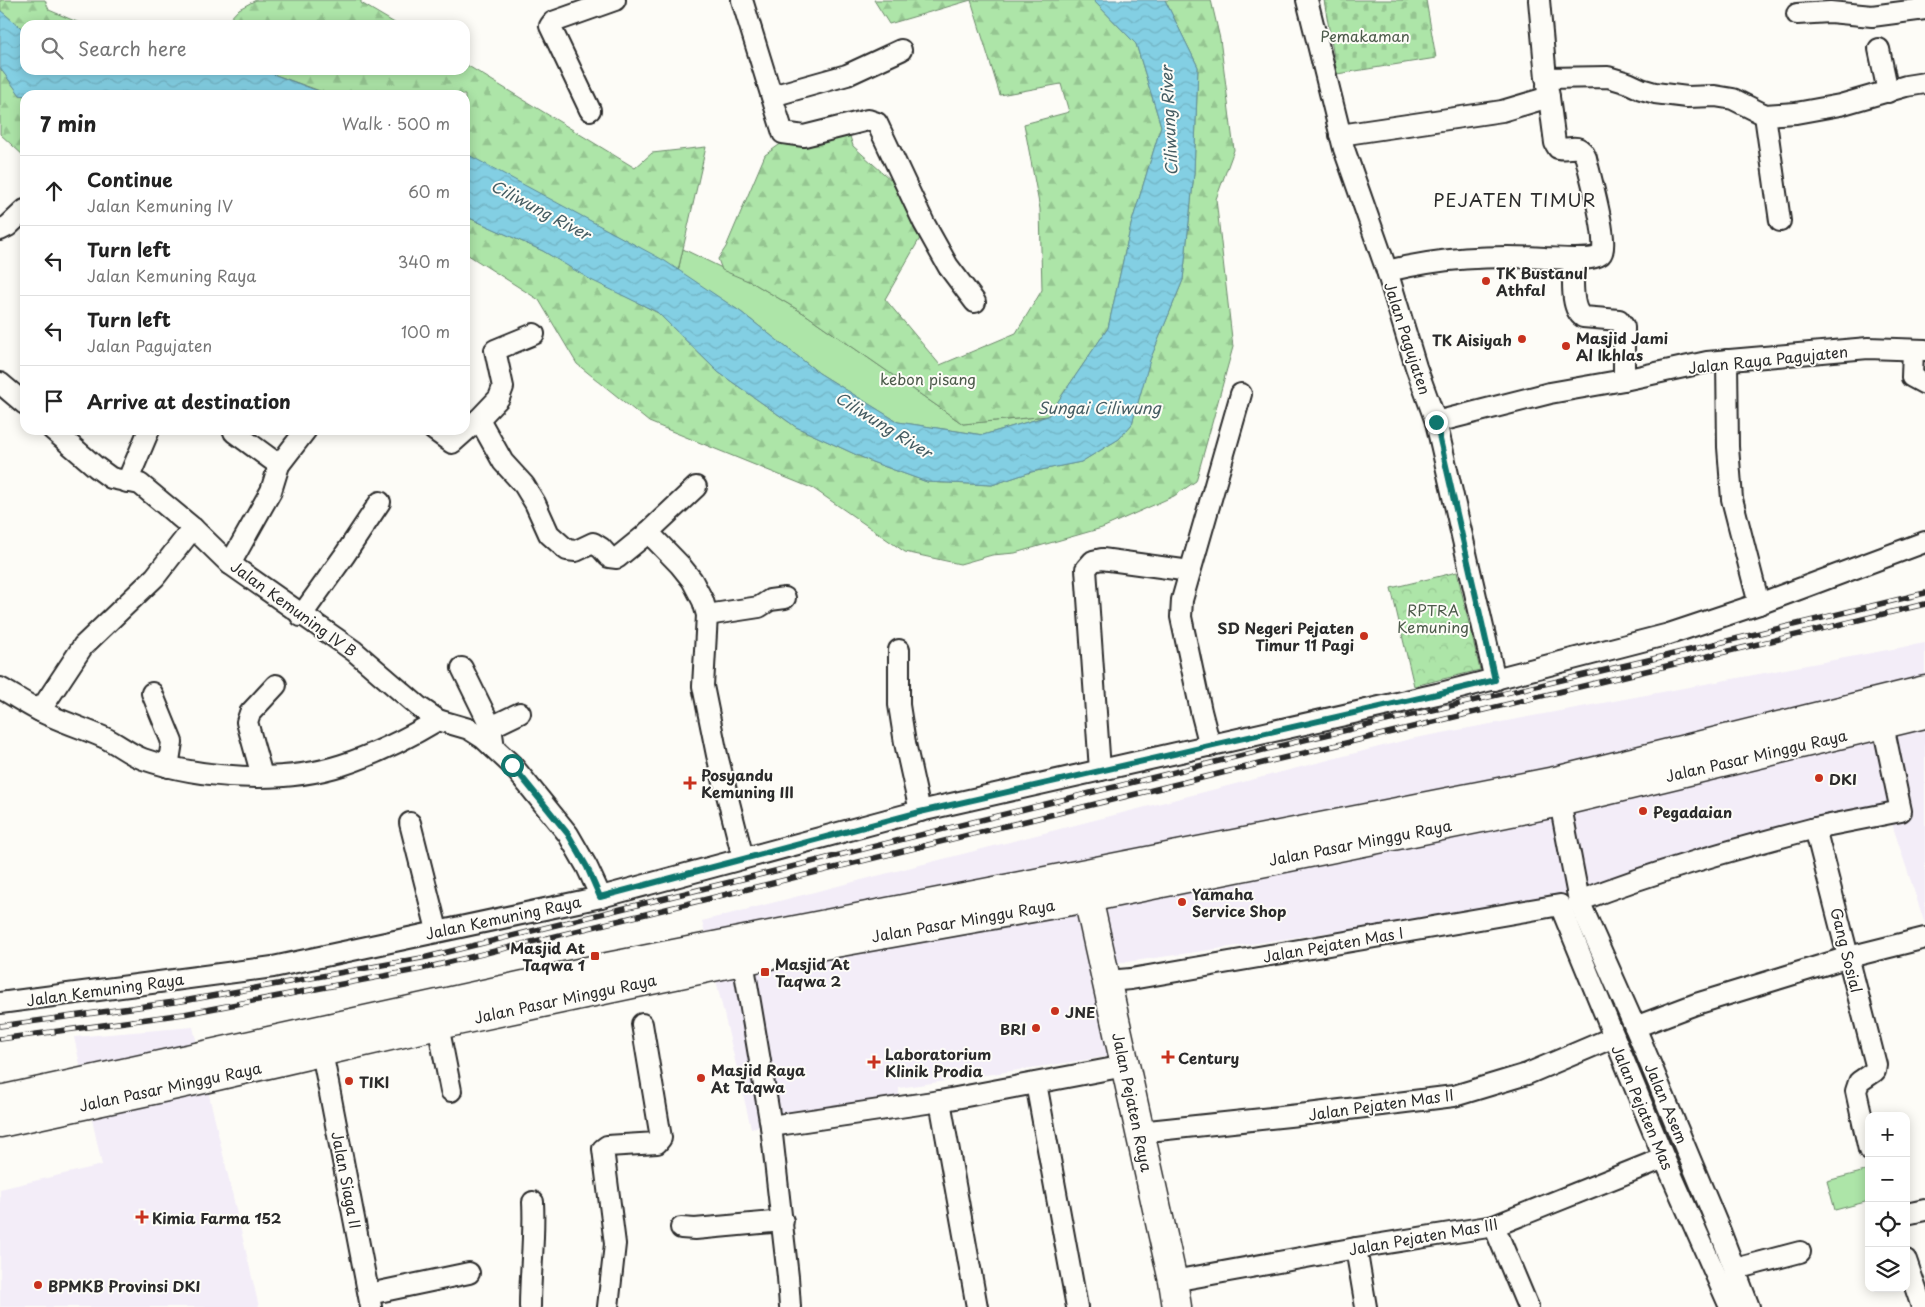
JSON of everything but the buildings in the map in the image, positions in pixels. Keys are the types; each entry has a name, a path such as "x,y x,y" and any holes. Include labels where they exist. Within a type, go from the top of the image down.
{"main road":[{"name":"Jalan Pasar Minggu Raya","path":"0,1100 597,969 1555,781 1925,690"},
{"name":"Jalan Pasar Minggu Raya","path":"0,1123 323,1058 440,1038 744,966 1089,902 1560,802 1925,714"},
{"name":"Jalan Pejaten Raya","path":"1089,902 1175,1294"}],"street":[{"path":"590,110 550,26 553,22 615,0"},
{"path":"742,0 783,133 809,135 868,120 878,124 900,175 924,223 948,266 975,302"},
{"name":"Jalan Pagujaten","path":"1306,0 1340,135 1387,271 1416,367 1436,422 1495,680"},
{"path":"1387,271 1424,262 1481,256 1573,259 1596,257 1602,254 1604,248 1603,230 1583,150 1577,147 1558,148 1555,143 1539,0"},
{"path":"1797,14 1830,6 1872,16 1925,9"},
{"path":"1879,49 1888,92"},
{"path":"772,96 847,76 901,50"},
{"path":"1340,135 1502,111 1548,88 1608,78 1655,93 1687,97 1715,96 1733,100 1765,115 1796,113 1840,105 1925,84"},
{"path":"1765,115 1780,221"},
{"path":"0,230 8,226 20,215"},
{"path":"1573,259 1574,306 1578,314 1583,317 1618,320 1624,327 1624,380"},
{"path":"470,427 499,398 502,387 495,350 534,334"},
{"name":"Jalan Raya Pagujaten","path":"1436,422 1550,393 1727,360 1868,348 1919,350"},
{"path":"1919,350 1912,377 1925,384"},
{"path":"1727,360 1728,447 1732,499 1759,604"},
{"path":"0,383 20,400"},
{"path":"1210,746 1181,617 1182,600 1241,394"},
{"path":"479,419 503,462 528,491 549,534 567,550 576,551 593,543 601,548 609,557 617,558 696,487"},
{"name":"Jalan Kemuning IV B","path":"59,435 111,478 140,484 193,528 230,564 301,616 354,651 438,720"},
{"path":"128,482 147,435"},
{"path":"238,435 279,465"},
{"path":"230,564 271,491 279,465 302,435"},
{"path":"441,435 452,443 461,435"},
{"path":"301,616 380,502"},
{"path":"40,711 83,646 155,577 193,528"},
{"path":"648,532 680,564 692,580 707,615 703,686 717,755 743,858"},
{"name":"Jalan Kemuning Raya","path":"0,1004 273,967 437,930 600,897 920,812 1495,680 1669,634 1759,604 1925,542"},
{"path":"1100,770 1086,569 1093,560 1102,559 1190,572"},
{"path":"707,615 759,607 770,600 785,598"},
{"path":"899,650 899,705 920,812"},
{"path":"462,668 491,727 494,748"},
{"path":"262,776 247,722 250,713 276,685"},
{"path":"0,688 40,711 105,738 140,758 191,772 262,776 302,773 341,766 381,750 438,720 469,729 483,738 512,765 568,834 587,867 600,897"},
{"path":"152,693 172,742 168,767"},
{"path":"491,727 520,713"},
{"path":"1815,828 1899,803 1883,725"},
{"path":"1560,802 1574,874 1572,901"},
{"path":"410,823 437,930"},
{"name":"Jalan Pejaten Mas I","path":"1106,978 1141,978 1572,901 1729,851 1815,828"},
{"name":"Gang Sosial","path":"1815,828 1876,1064 1875,1071 1859,1082 1856,1091 1865,1132"},
{"name":"Jalan Asem","path":"1572,901 1635,1027 1749,1307"},
{"name":"Jalan Pejaten Mas","path":"1572,901 1614,1037 1664,1158 1730,1307"},
{"path":"1635,1027 1696,1004 1849,957 1925,938"},
{"path":"744,966 771,1126 783,1220 790,1307"},
{"path":"608,1307 615,1244 603,1149 607,1146 657,1143 661,1140 642,1024"},
{"name":"Jalan Pejaten Mas II","path":"1139,1132 1454,1096 1526,1074 1614,1037"},
{"path":"440,1038 451,1091"},
{"name":"Jalan Siaga II","path":"323,1058 370,1300"},
{"path":"771,1126 940,1101 1126,1066"},
{"path":"1036,1083 1077,1307"},
{"path":"940,1101 976,1307"},
{"name":"Jalan Pejaten Mas III","path":"1175,1294 1356,1248 1494,1226 1664,1158"},
{"path":"530,1307 530,1274 535,1230 533,1202"},
{"path":"1910,1213 1925,1210"},
{"path":"681,1228 694,1230 783,1220"},
{"path":"1494,1226 1528,1307"},
{"path":"1356,1248 1366,1307"},
{"path":"1735,1269 1800,1252"},
{"path":"1910,1272 1922,1307"},
{"path":"370,1300 470,1273"}],"shaded area":[{"path":"1925,643 1925,924 1889,815 1570,897 1107,965 1125,1054 899,1088 899,1115 751,1128 702,921 1410,739"},
{"path":"193,1027 259,1307 0,1307 0,1189 102,1165 74,1037"}],"green space":[{"path":"0,0 45,0 49,10 72,20 20,20 20,27 1,12"},
{"path":"256,0 361,0 361,3 390,20 229,20 239,9"},
{"path":"874,0 971,0 889,24"},
{"name":"kebon pisang","path":"971,0 1093,0 1136,44 1161,126 1131,225 1108,328 1048,416 963,424 805,314 753,283 722,270 718,259 726,247 765,155 810,123 831,135 848,130 853,146 892,181 923,233 885,299 940,365 1016,333 1042,290 1040,209 1024,124 1069,112 1061,84 1000,95"},
{"path":"1165,0 1211,0 1220,39 1234,150 1216,199 1233,347 1196,481 1174,496 1102,528 1015,553 992,555 960,564 905,552 814,489 649,422 577,364 539,300 470,256 470,218 543,251 658,313 718,372 796,427 872,462 927,482 992,485 1031,472 1081,462 1119,439 1132,424 1149,362 1183,280 1194,173 1198,67"},
{"name":"Pemakaman","path":"1324,0 1426,0 1436,58 1337,74"},
{"path":"470,67 635,168 652,153 706,147 678,271 633,244 470,157 470,90 317,90 276,75 470,75"},
{"path":"0,68 20,95 20,152 0,134"},
{"path":"683,249 753,283 805,314 963,424 1048,416 983,435 898,422 819,373 741,312 678,271"},
{"name":"RPTRA Kemuning","path":"1457,572 1480,670 1414,686 1391,588"},
{"path":"1865,1171 1865,1202 1835,1210 1827,1181"}],"water":[{"name":"Sungai Ciliwung","path":"1093,0 1165,0 1198,67 1194,173 1183,280 1150,360 1132,424 1119,439 1081,462 1031,472 992,485 927,482 872,462 796,427 718,372 657,312 591,280 543,251 470,218 470,156 665,261 741,312 819,373 898,422 983,435 1048,416 1108,328 1131,225 1161,126 1136,44"},
{"path":"0,10 20,27 20,75 275,75 316,90 20,90 20,95 0,68"}],"railway":[{"path":"0,1026 189,1000 427,957 1304,740 1925,593"},
{"path":"0,1039 184,1014 421,969 1275,760 1925,604"}],"place":[{"name":"TK Bustanul Athfal","path":"1486,281"},
{"name":"TK Aisiyah","path":"1522,339"},
{"name":"Masjid Jami Al Ikhlas","path":"1566,346"},
{"name":"SD Negeri Pejaten Timur 11 Pagi","path":"1364,636"},
{"name":"DKI","path":"1819,778"},
{"name":"Posyandu Kemuning III","path":"690,783"},
{"name":"Pegadaian","path":"1643,811"},
{"name":"Yamaha Service Shop","path":"1182,902"},
{"name":"Masjid At Taqwa 1","path":"595,956"},
{"name":"Masjid At Taqwa 2","path":"765,972"},
{"name":"JNE","path":"1055,1011"},
{"name":"BRI","path":"1036,1028"},
{"name":"Century","path":"1168,1057"},
{"name":"Laboratorium Klinik Prodia","path":"874,1062"},
{"name":"Masjid Raya At Taqwa","path":"701,1078"},
{"name":"TIKI","path":"349,1081"},
{"name":"Kimia Farma 152","path":"142,1217"},
{"name":"BPMKB Provinsi DKI","path":"38,1285"}],"district":[{"name":"PEJATEN TIMUR","path":"1515,199"}],"route":[{"path":"512,765 568,834 587,867 600,897 920,812 1495,680 1436,422"}],"water label":[{"name":"Ciliwung River","path":"1168,121"},
{"name":"Ciliwung River","path":"541,209"},
{"name":"Ciliwung River","path":"884,424"}]}
